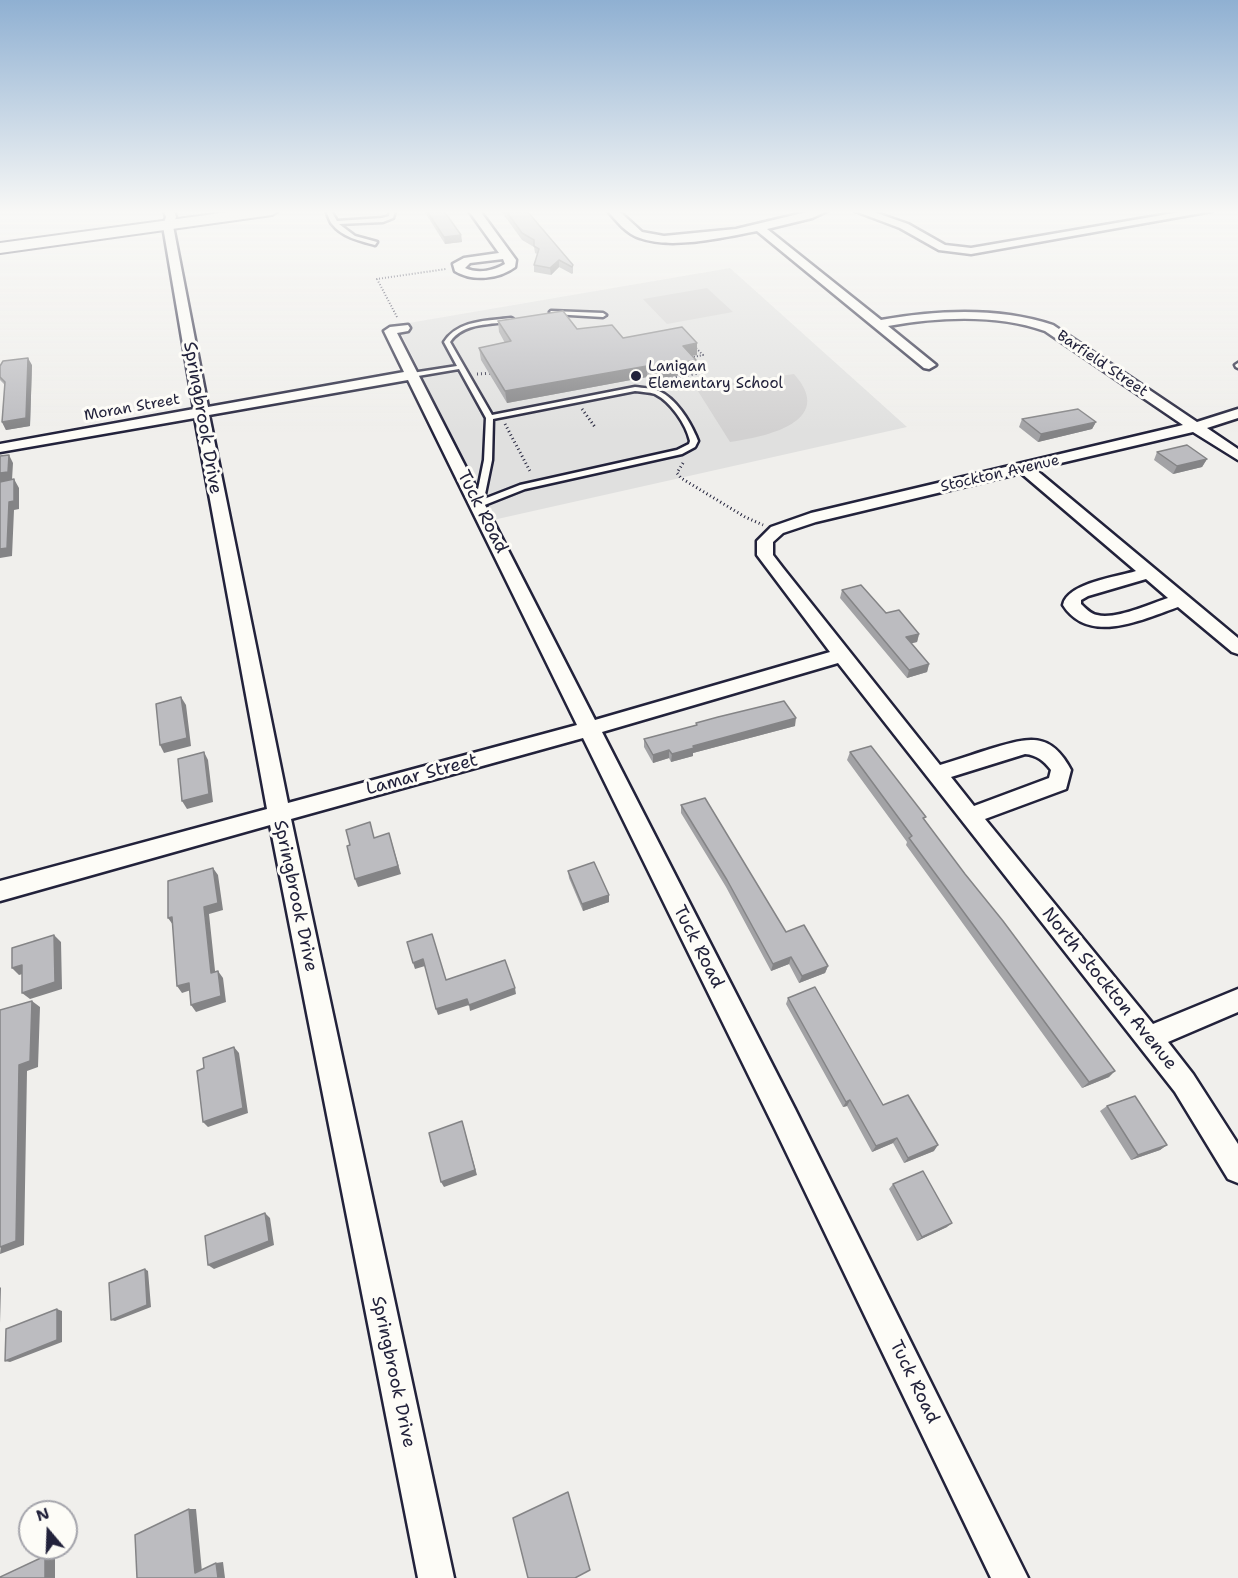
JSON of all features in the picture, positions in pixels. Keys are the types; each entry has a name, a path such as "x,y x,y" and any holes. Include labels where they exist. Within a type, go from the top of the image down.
{"street":[{"name":"Springbrook Drive","path":"180,285 200,412 278,814 436,1578"},
{"path":"830,285 929,365"},
{"name":"Barfield Street","path":"879,324 923,318 1036,322 1049,328 1238,456"},
{"name":"Tuck Road","path":"403,328 390,331 479,504 588,729 780,1109 1010,1578"},
{"name":"Moran Street","path":"0,448 412,375"},
{"name":"Stockton Avenue","path":"771,536 811,518 1195,427 1238,413"},
{"path":"1024,468 1238,648"},
{"name":"North Stockton Avenue","path":"771,536 765,555 936,774 1184,1083 1238,1169"},
{"path":"1149,573 1082,592 1073,598 1072,605 1079,614 1094,621 1110,621 1181,600"},
{"name":"Lamar Street","path":"0,891 588,729 842,655"},
{"path":"936,774 1025,746 1037,747 1055,759 1061,770 1059,783 970,816"},
{"path":"1149,1038 1238,1000"}],"lane":[{"path":"539,315 557,312 603,315"},
{"path":"479,504 488,460 490,418 447,345 448,338 463,328 517,319"},
{"path":"412,375 459,367"},
{"path":"479,504 537,483 679,452 692,445 694,437 665,398 650,390 635,389 490,418"}],"path":[{"path":"380,285 403,328"},
{"path":"659,380 699,373 686,358 703,355 695,347"},
{"path":"479,383 474,375 492,371 496,378"},
{"path":"501,416 537,483"},
{"path":"685,456 677,472 681,478 745,517 771,536"}],"shaded area":[{"name":"Lanigan Elementary School","path":"633,285 749,285 907,427 493,520 397,325"},
{"path":"707,288 733,312 667,324 643,299"},
{"path":"794,374 805,390 807,404 802,415 777,431 730,442 696,388"}],"building":[{"name":"Lanigan Elementary School","path":"563,311 577,329 612,325 623,338 682,327 697,343 683,346 696,360 650,369 647,366 505,391 479,348 511,341 498,321"},
{"path":"28,358 26,418 2,422 5,382 0,377 0,366 3,361"},
{"path":"1078,409 1096,422 1041,434 1022,419"},
{"path":"1187,445 1207,459 1177,466 1157,452"},
{"path":"9,455 8,472 0,473 0,456"},
{"path":"14,479 14,501 9,502 7,548 0,549 0,482"},
{"path":"861,585 886,613 899,610 919,634 906,637 929,664 909,670 842,590"},
{"path":"181,697 187,738 160,745 156,704"},
{"path":"784,701 796,718 693,746 694,748 672,754 669,750 653,755 644,739 718,717"},
{"path":"871,746 1115,1071 1089,1082 909,838 912,836 850,752"},
{"path":"204,752 209,794 182,801 178,759"},
{"path":"705,798 786,932 804,925 828,966 802,976 791,957 773,964 727,880 681,805"},
{"path":"370,822 374,838 389,833 398,866 355,879 347,846 350,845 346,830"},
{"path":"594,862 609,895 582,904 568,871"},
{"path":"213,868 218,903 204,907 211,973 218,971 221,996 191,1005 189,983 177,986 172,917 168,918 168,881"},
{"path":"432,934 446,980 505,960 515,988 469,1005 467,999 436,1009 423,959 413,963 407,942"},
{"path":"54,935 55,982 22,993 22,965 12,968 12,948"},
{"path":"815,987 883,1105 908,1095 938,1145 908,1158 897,1138 876,1146 850,1100 846,1102 788,998"},
{"path":"32,1001 30,1061 19,1065 16,1241 0,1247 0,1010"},
{"path":"234,1047 243,1108 203,1122 197,1071 204,1068 203,1058"},
{"path":"1135,1096 1167,1145 1138,1155 1107,1106"},
{"path":"462,1121 475,1170 441,1182 429,1133"},
{"path":"923,1171 952,1223 922,1237 893,1184"},
{"path":"265,1213 269,1241 208,1265 205,1236"},
{"path":"145,1269 147,1305 111,1320 109,1283"},
{"path":"57,1309 57,1340 5,1361 6,1329"},
{"path":"568,1492 590,1570 575,1578 528,1578 513,1518"},
{"path":"189,1509 195,1573 216,1563 218,1578 137,1578 135,1535"},
{"path":"36,1560 45,1560 45,1578 0,1577"}],"place":[{"name":"Lanigan Elementary School","path":"636,376"}]}
